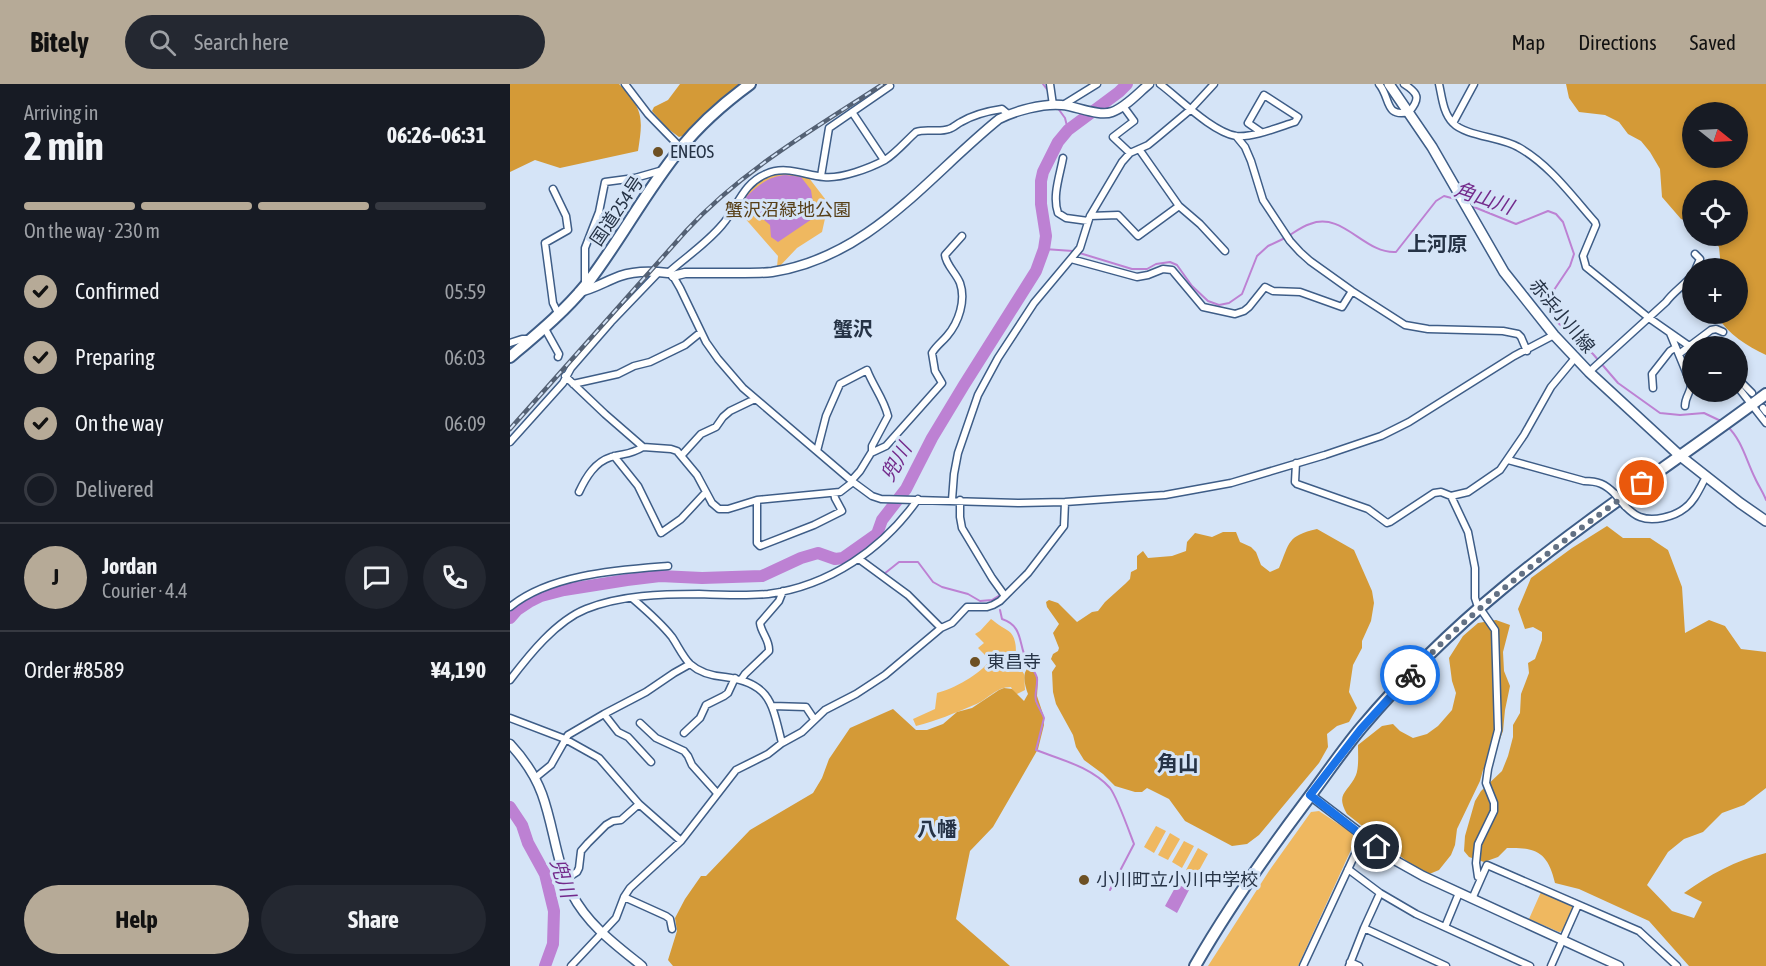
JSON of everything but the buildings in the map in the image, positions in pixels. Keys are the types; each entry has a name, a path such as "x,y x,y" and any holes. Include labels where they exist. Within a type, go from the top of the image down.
{"highway":[{"name":"国道254号","path":"510,357 559,315 582,289 681,148 729,99 750,84"},
{"path":"1195,966 1251,878 1344,750 1379,708 1446,638 1536,561 1679,456 1758,404 1766,394"}],"main road":[{"name":"赤浜小川線","path":"1389,84 1432,147 1504,272 1554,335 1575,358 1592,369 1679,456 1766,521"}],"street":[{"path":"624,84 648,114 681,148"},
{"path":"1050,84 1053,105"},
{"path":"1063,105 1097,84"},
{"path":"665,169 603,184 598,212 585,248 582,289 595,288 623,275 770,272 806,265 863,237 884,222 990,126 1008,114 1053,105 1110,113 1123,106 1149,84"},
{"path":"1160,84 1190,110 1211,124 1236,136 1245,147 1251,160 1263,200 1290,241 1310,261 1405,325 1428,329 1503,331 1518,334 1527,351"},
{"path":"952,500 958,453 978,395 998,358 1034,303 1083,241 1089,218 1122,162 1131,153 1159,136 1190,110 1214,84"},
{"path":"1379,84 1386,95 1388,106 1397,114 1409,112 1416,101 1417,95 1404,84"},
{"path":"1439,84 1446,112 1452,123 1464,130 1509,142 1521,148 1556,178 1595,222 1596,225 1583,256 1586,267 1649,318 1682,341"},
{"path":"1452,123 1474,84"},
{"path":"821,176 829,128 890,86"},
{"path":"1236,136 1249,135 1261,132 1295,122 1298,117 1264,95 1248,123 1261,132"},
{"path":"1123,106 1134,120 1113,137 1131,153"},
{"path":"510,442 563,383 565,376 611,322 725,222 742,192 754,179 774,170 821,176 842,176 884,160 916,132 949,129 976,115 994,110 1002,109 1008,114"},
{"path":"852,112 884,160"},
{"path":"1139,149 1179,206 1226,251"},
{"path":"1063,158 1055,206 1058,213 1066,218 1118,215 1138,236 1179,206"},
{"path":"553,189 566,216 568,230 545,243 554,303 559,315"},
{"path":"872,452 886,446 942,383 935,371 932,354 954,326 959,315 962,294 956,274 946,262 945,255 962,236"},
{"path":"1695,254 1700,258"},
{"path":"1071,259 1137,277 1163,269 1172,270 1203,306 1235,314 1249,307 1265,287 1273,291 1300,292 1342,307 1352,291"},
{"path":"667,274 713,353 730,375 852,482 872,496 881,499 1065,502 1178,494 1231,483 1381,436 1409,422 1514,356 1554,335"},
{"path":"1592,369 1682,286"},
{"path":"544,327 559,354 558,357"},
{"path":"1704,336 1711,330 1716,329 1723,332"},
{"path":"573,384 618,374 633,366 650,362 685,345 701,332"},
{"path":"1670,332 1690,384 1691,389 1685,399 1685,406"},
{"path":"510,343 531,339"},
{"path":"1653,388 1652,374 1670,351 1682,350"},
{"path":"1296,463 1295,482 1297,484 1368,509 1387,523 1434,493 1441,492 1450,496 1468,492 1500,470 1551,387 1575,358"},
{"path":"579,492 588,474 598,464 608,458 631,454 644,447 671,449 677,452 697,475 712,502 719,508 728,509 757,500 834,493 845,489 872,452 872,446 888,416 885,403 872,383 867,370 840,384 826,416 817,451"},
{"path":"565,376 644,447"},
{"path":"1748,392 1758,404 1766,423"},
{"path":"681,456 701,434 716,426 730,411 755,399"},
{"path":"615,456 638,486 660,533 681,519 706,492"},
{"path":"1508,460 1584,481 1602,483 1634,514 1646,519 1671,516 1685,509 1706,477"},
{"path":"757,500 757,543 760,546 814,525 842,511 834,498 834,493"},
{"path":"1450,496 1468,532 1475,568 1475,598 1479,609 1495,630 1498,730 1486,783 1494,803 1494,811 1478,844 1476,863 1478,877 1481,878"},
{"path":"510,680 552,632 572,616 601,604 673,594 750,595 783,591 828,577 859,559 897,527 918,499"},
{"path":"960,500 962,528 1005,596"},
{"path":"571,966 615,918 630,888 681,841 736,770 768,754 802,732 825,710 885,675 941,628 952,623 967,607 987,607 1005,596 1028,573 1059,534 1064,526 1065,502"},
{"path":"859,559 902,590 941,628"},
{"path":"510,607 531,593 566,581 638,568 668,566"},
{"path":"684,733 700,718 706,705 728,693 738,679 769,651 769,644 760,623 782,597 783,591"},
{"path":"632,598 671,636 690,664 711,675 738,679 759,688 772,706 782,743"},
{"path":"535,778 551,765 568,735 646,692 690,664"},
{"path":"772,706 806,707 814,719"},
{"path":"604,714 618,732 628,737 651,762"},
{"path":"510,718 565,739 599,758 639,804 681,841"},
{"path":"640,723 656,738 684,751 692,765 717,794"},
{"path":"510,744 535,778 547,809 559,861 579,906 601,933 642,966"},
{"path":"1310,795 1398,862 1422,876 1619,966"},
{"path":"566,879 577,872 581,850 606,825 621,820 639,804"},
{"path":"1303,966 1364,835"},
{"path":"1472,899 1487,865 1639,931 1677,966"},
{"path":"1348,869 1380,893 1416,914 1517,963 1530,966"},
{"path":"1359,966 1350,964 1380,893"},
{"path":"1445,927 1459,893"},
{"path":"624,897 666,916 672,924 672,929"},
{"path":"1551,966 1578,905"},
{"path":"1364,928 1446,966"}],"green space":[{"name":"蟹沢沼緑地公園","path":"775,173 809,178 832,208 826,214 822,232 797,248 779,267 777,267 778,256 736,208 754,183"},
{"path":"991,619 1013,635 1016,653 1020,660 1019,666 1024,674 1025,690 1015,695 1011,687 1000,689 979,703 916,726 913,719 935,709 937,693 966,680 990,660 978,648 984,643 975,634"},
{"path":"1319,811 1352,833 1355,841 1298,966 1208,966 1269,871 1311,812"},
{"path":"1156,826 1166,831 1154,853 1144,847"},
{"path":"1170,833 1180,839 1168,860 1158,855"},
{"path":"1184,841 1194,846 1182,868 1172,862"},
{"path":"1198,848 1208,854 1196,876 1186,870"},
{"path":"1541,892 1572,906 1573,909 1564,931 1559,932 1529,919"}],"shaded area":[{"path":"510,84 619,84 633,101 640,115 641,131 638,151 560,168 535,160 510,172"},
{"path":"680,84 741,84 716,108 695,123 685,135 679,137 667,128 652,111 654,107 668,100"},
{"path":"1566,84 1766,84 1766,355 1748,345 1748,336 1736,336 1724,324 1748,324 1748,258 1720,258 1718,246 1748,246 1748,180 1682,180 1681,219 1662,197 1660,169 1641,141 1628,134 1619,122 1605,115 1579,112 1569,98"},
{"path":"786,175 801,177 811,190 815,217 778,242 771,237 770,225 745,204 746,197 759,185 774,177"},
{"path":"1607,526 1623,538 1650,538 1668,550 1682,587 1685,633 1709,620 1725,626 1741,649 1766,652 1766,788 1744,805 1722,813 1703,832 1684,839 1668,852 1647,885 1672,911 1694,918 1702,902 1684,893 1723,869 1766,853 1766,966 1689,966 1649,921 1579,889 1555,883 1549,865 1540,854 1526,849 1507,848 1498,857 1484,862 1469,857 1464,851 1465,836 1475,801 1481,791 1502,771 1508,756 1513,737 1513,725 1520,713 1521,694 1529,673 1528,663 1535,659 1542,640 1542,632 1533,627 1525,629 1518,609 1531,578"},
{"path":"1317,529 1354,550 1372,591 1374,603 1371,621 1362,641 1362,648 1353,665 1349,692 1357,708 1349,722 1337,726 1327,734 1328,747 1319,763 1259,835 1247,844 1232,846 1185,821 1169,799 1147,788 1142,792 1135,792 1115,786 1084,760 1056,704 1053,692 1052,672 1056,666 1051,659 1059,648 1053,633 1059,624 1046,602 1049,600 1058,603 1077,622 1092,612 1098,611 1130,579 1131,572 1137,569 1137,556 1143,551 1148,558 1172,556 1186,551 1187,542 1195,533 1212,537 1223,532 1236,532 1240,542 1256,552 1261,565 1270,572 1279,568 1291,541 1300,534"},
{"path":"1496,620 1510,625 1503,652 1504,671 1510,686 1503,731 1493,758 1483,770 1457,829 1451,855 1439,870 1427,875 1347,814 1342,797 1356,775 1358,745 1382,726 1393,724 1413,738 1427,734 1438,726 1452,710 1456,693 1449,658 1463,636 1478,623"},
{"path":"1027,669 1033,670 1038,678 1037,696 1043,714 1044,725 1038,749 993,827 970,851 956,919 1010,966 673,966 668,960 677,931 675,918 701,876 706,876 750,830 813,793 829,759 850,728 893,709 916,730 927,730 943,724 957,712 972,708 1004,688 1012,689 1024,701 1028,694 1024,677"},
{"path":"1177,884 1189,890 1177,913 1165,906"}],"waterway":[{"path":"1043,84 1049,92"},
{"name":"兜川","path":"510,618 529,602 564,590 660,576 702,578 762,576 801,558 818,553 835,559 843,558 877,534 882,520 906,489 932,438 1036,271 1046,236 1041,204 1041,181 1058,142 1068,130 1127,84"},
{"path":"1057,107 1065,118 1068,130"},
{"name":"角山川","path":"1290,235 1310,224 1333,223 1374,247 1396,252 1436,201 1444,196 1459,200"},
{"name":"角山川","path":"1469,205 1516,224 1548,211 1556,214 1563,222 1574,254 1570,266 1552,293 1551,310 1556,321 1593,354 1618,383 1660,413 1680,415 1704,413 1723,422"},
{"name":"角山川","path":"1044,249 1073,251 1132,269 1147,269 1156,264 1170,262 1177,265 1192,286 1208,301 1219,305 1229,303 1242,294 1257,256 1268,246 1285,238"},
{"name":"角山川","path":"1727,426 1740,444 1766,500"},
{"path":"884,574 899,562 918,562 933,582 942,587 968,594 980,601 992,600 1000,595"},
{"path":"1000,610 1002,619 1009,622 1017,631 1024,655 1037,678 1036,698 1044,718 1036,750 1076,765 1094,775 1113,792 1123,814 1134,844 1110,890"},
{"name":"兜川","path":"510,807 522,825 528,843 545,874 554,911 553,944 545,966"}],"railway":[{"path":"510,429 708,209 755,170 805,134 883,84"}],"way so far":[{"path":"1410,675 1446,638 1504,587 1642,483"}],"place":[{"name":"ENEOS","path":"658,152"},
{"name":"東昌寺","path":"975,662"},
{"name":"小川町立小川中学校","path":"1084,880"}],"district":[{"name":"上河原","path":"1437,244"},
{"name":"蟹沢","path":"853,329"},
{"name":"角山","path":"1178,764"},
{"name":"八幡","path":"937,829"}],"route":[{"path":"1377,847 1310,795 1361,729 1410,675"}]}
